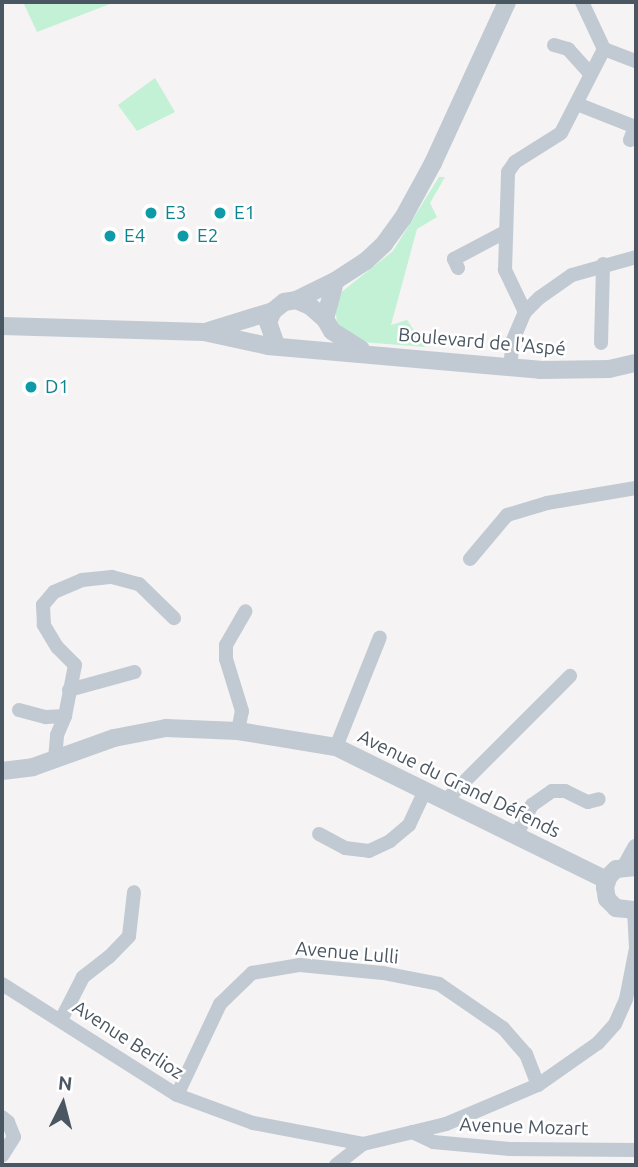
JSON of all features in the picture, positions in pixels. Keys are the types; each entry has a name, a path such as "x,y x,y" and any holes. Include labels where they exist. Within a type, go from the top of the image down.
{"street":[{"path":"204,332 272,311 284,303 296,300 335,281 375,252 403,219 433,163 507,2"},
{"path":"582,2 604,49 636,61"},
{"path":"554,45 568,49 589,72"},
{"path":"525,312 505,270 505,233 511,167 561,133 577,104 589,72 604,49"},
{"path":"577,104 635,127 630,140"},
{"path":"458,268 454,259 505,233"},
{"path":"510,368 513,340 525,312 572,275 603,264 636,257"},
{"path":"601,343 603,264"},
{"path":"2,326 204,332 309,348 324,333 335,281"},
{"path":"296,300 326,321"},
{"path":"272,311 268,322 276,345"},
{"name":"Boulevard de l'Aspé","path":"326,321 344,341 366,352"},
{"name":"Boulevard de l'Aspé","path":"309,348 510,368 576,370 636,363"},
{"path":"470,559 507,515 547,503 636,488"},
{"path":"55,760 57,735 65,716 75,665 57,647 44,625 43,605 54,592 82,580 112,577 139,584 174,618"},
{"path":"238,731 243,711 228,668 226,645 246,611"},
{"path":"336,747 380,636"},
{"path":"69,690 135,672"},
{"path":"445,801 570,676"},
{"path":"19,710 46,717 65,716"},
{"name":"Avenue du Grand Défends","path":"2,771 33,767 114,738 166,728 238,731 336,747 606,880"},
{"path":"319,834 345,848 369,850 390,841 409,825 425,790"},
{"path":"516,836 532,805 552,791 565,791 588,802 599,799"},
{"path":"336,1165 363,1144 446,1124 538,1085 598,1043 615,1024 626,999 636,948 635,911 622,911 611,905 605,893 606,880 612,872 631,866 636,848"},
{"path":"61,1020 83,977 109,957 129,936 134,892"},
{"name":"Avenue Lulli","path":"177,1095 219,1004 252,973 300,965 383,973 439,984 503,1028 526,1054 538,1085"},
{"name":"Avenue Berlioz","path":"2,984 177,1095 253,1123 363,1144"},
{"path":"2,1116 14,1136 2,1156"},
{"name":"Avenue Mozart","path":"412,1132 433,1142 510,1149 636,1150"}],"green space":[{"path":"23,2 115,2 37,32"},
{"path":"155,78 175,112 137,131 118,105"},
{"path":"439,177 445,177 430,203 437,217 417,229 391,325 407,320 425,347 362,342 341,329 337,322 335,309 339,294 393,251"}],"place":[{"name":"E3","path":"151,213"},
{"name":"E1","path":"220,213"},
{"name":"E4","path":"110,236"},
{"name":"E2","path":"183,236"},
{"name":"D1","path":"31,387"}]}
